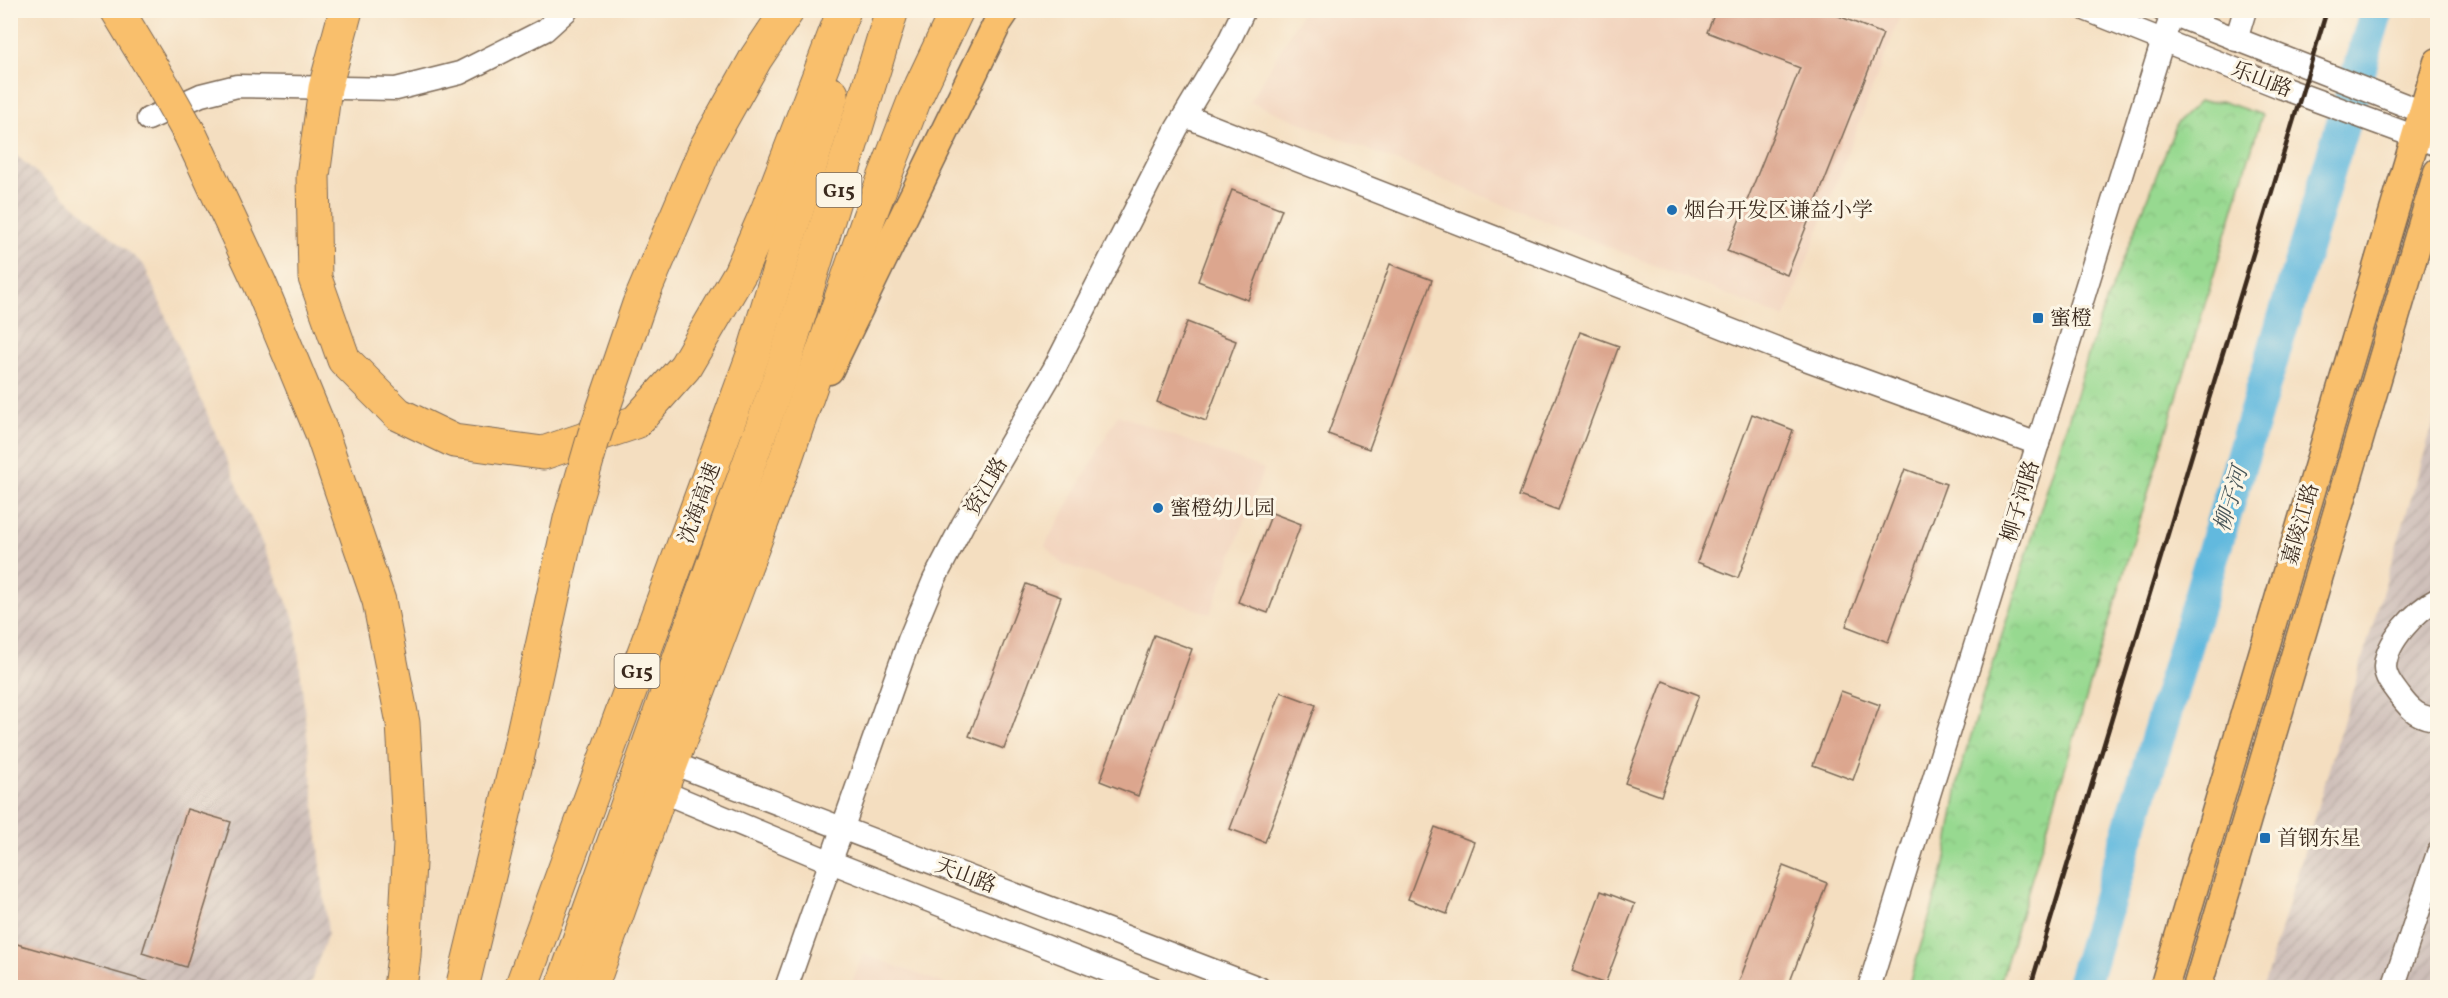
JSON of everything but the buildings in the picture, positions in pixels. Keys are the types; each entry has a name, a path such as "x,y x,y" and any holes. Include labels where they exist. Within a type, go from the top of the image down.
{"highway":[{"path":"117,10 190,134 260,284 321,431 379,601 403,723 410,844 404,956 400,987"},
{"path":"346,10 325,88 313,176 315,278 344,360 398,414 454,441 543,453 636,422 685,367 740,273 767,211 844,10"},
{"path":"462,987 517,760 570,519 600,416 639,304 706,147 756,58 788,10"},
{"name":"沈海高速","path":"521,987 753,355 822,131 854,10"},
{"name":"沈海高速","path":"562,987 783,369 892,10"},
{"path":"591,987 666,777 786,458 869,218 915,100 957,10"}],"main road":[{"path":"786,458 1006,10"},
{"name":"嘉陵江路","path":"2164,987 2417,123 2438,62"},
{"name":"嘉陵江路","path":"2197,987 2438,172"}],"street":[{"path":"148,119 201,95 237,86 396,89 460,73 545,30 567,10"},
{"name":"资江路","path":"786,987 909,640 934,580 963,524 1054,369 1185,116 1244,10"},
{"name":"乐山路","path":"2087,10 2280,87 2417,123"},
{"path":"2236,40 2245,10"},
{"name":"乐山路","path":"2167,13 2287,60 2417,123"},
{"name":"柳子河路","path":"1869,987 2163,40 2167,13"},
{"path":"1185,116 1786,351 2038,444"},
{"path":"2438,599 2420,612 2399,633 2385,668 2389,681 2404,701 2422,718 2438,719"},
{"name":"天山路","path":"666,777 843,828 1259,987"},
{"name":"天山路","path":"666,777 831,862 1152,987"},
{"path":"2393,987 2438,853"}],"shaded area":[{"name":"烟台开发区谦益小学","path":"1303,11 1902,11 1785,318 1250,102"},
{"path":"10,150 144,265 295,621 328,933 309,987 11,987"},
{"name":"首钢东星","path":"2437,412 2437,987 2263,987"},
{"name":"蜜橙幼儿园","path":"1118,415 1264,469 1210,614 1061,563 1045,546"},
{"path":"863,954 954,987 850,987"}],"green space":[{"path":"2221,101 2262,115 1999,987 1908,987 1944,869 1961,768 2098,323 2177,123 2199,102"}],"waterway":[{"name":"柳子河","path":"2082,988 2377,10"}],"railway":[{"path":"2030,988 2327,10"}],"place":[{"name":"烟台开发区谦益小学","path":"1672,210"},
{"name":"蜜橙","path":"2038,318"},
{"name":"蜜橙幼儿园","path":"1158,508"},
{"name":"首钢东星","path":"2265,838"}]}
